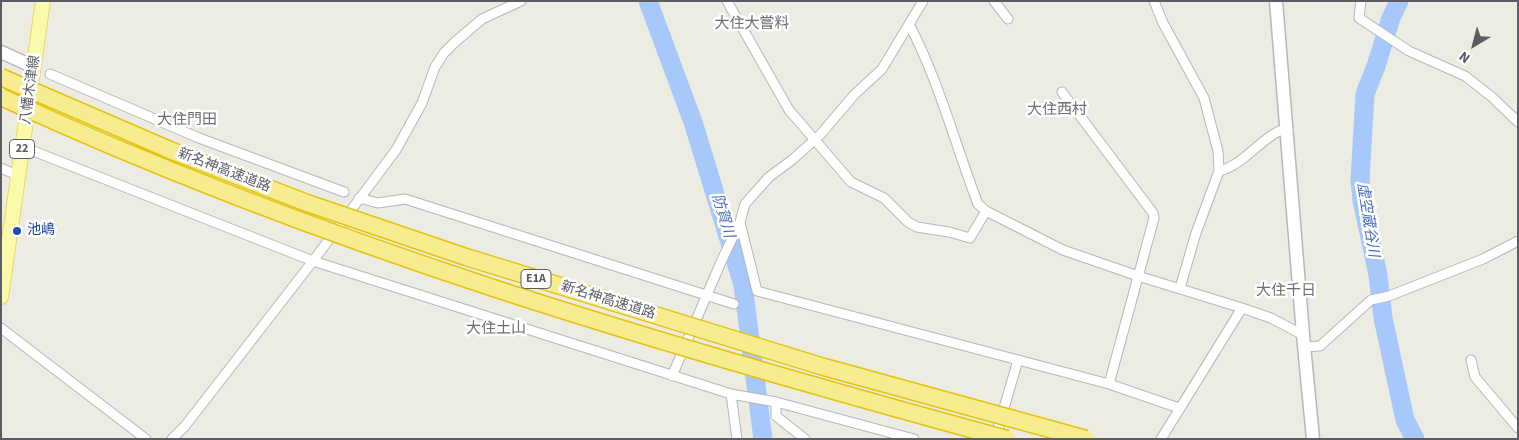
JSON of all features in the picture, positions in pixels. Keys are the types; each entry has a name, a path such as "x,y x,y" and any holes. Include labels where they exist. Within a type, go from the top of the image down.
{"highway":[{"name":"新名神高速道路","path":"1,77 170,150 307,203 466,257 824,367 1086,439"},
{"name":"新名神高速道路","path":"1,97 188,179 317,228 475,282 833,392 1007,439"}],"main road":[{"name":"八幡木津線","path":"1,297 43,1"}],"street":[{"path":"172,439 185,426 396,150 422,103 435,67 444,53 482,19 521,1"},
{"path":"726,1 789,110 851,182 884,198 908,222 916,227 949,232 970,238 986,211"},
{"path":"672,376 706,295 739,224 745,204 769,177 820,135 854,95 882,69 914,13 923,1"},
{"path":"994,1 1008,20"},
{"path":"1154,1 1163,23 1204,98 1218,151 1219,171 1196,233 1180,288"},
{"path":"1276,1 1303,341 1313,439"},
{"path":"1361,1 1359,18 1410,51 1465,76 1492,97 1518,122"},
{"path":"909,24 925,54 936,82 978,204 986,211 1063,250 1271,318 1303,341 1320,346 1371,300 1389,296 1483,260 1518,241"},
{"path":"1,52 34,67"},
{"path":"50,74 199,138 344,192"},
{"path":"1062,92 1153,213 1154,218 1109,384"},
{"path":"1219,171 1225,170 1278,131 1286,128"},
{"path":"22,147 312,261 731,394 776,402 914,439"},
{"path":"1,168 19,176"},
{"path":"359,198 378,203 404,200 734,304"},
{"path":"739,224 757,291 1109,384 1179,408"},
{"path":"1161,439 1242,308"},
{"path":"1,328 146,439"},
{"path":"994,439 1018,360"},
{"path":"1471,360 1475,377 1518,428"},
{"path":"731,394 737,439"},
{"path":"776,402 776,416 805,439"}],"waterway":[{"name":"防賀川","path":"648,1 693,122 743,285 763,439"},
{"name":"虚空蔵谷川","path":"1399,1 1391,18 1365,94 1360,180 1362,200 1378,275 1383,318 1405,420 1415,439"}],"place":[{"name":"池嶋","path":"17,231"}],"district":[{"name":"大住大嘗料","path":"752,25"},
{"name":"大住西村","path":"1057,111"},
{"name":"大住門田","path":"187,121"},
{"name":"大住千日","path":"1286,292"},
{"name":"大住土山","path":"496,330"}]}
